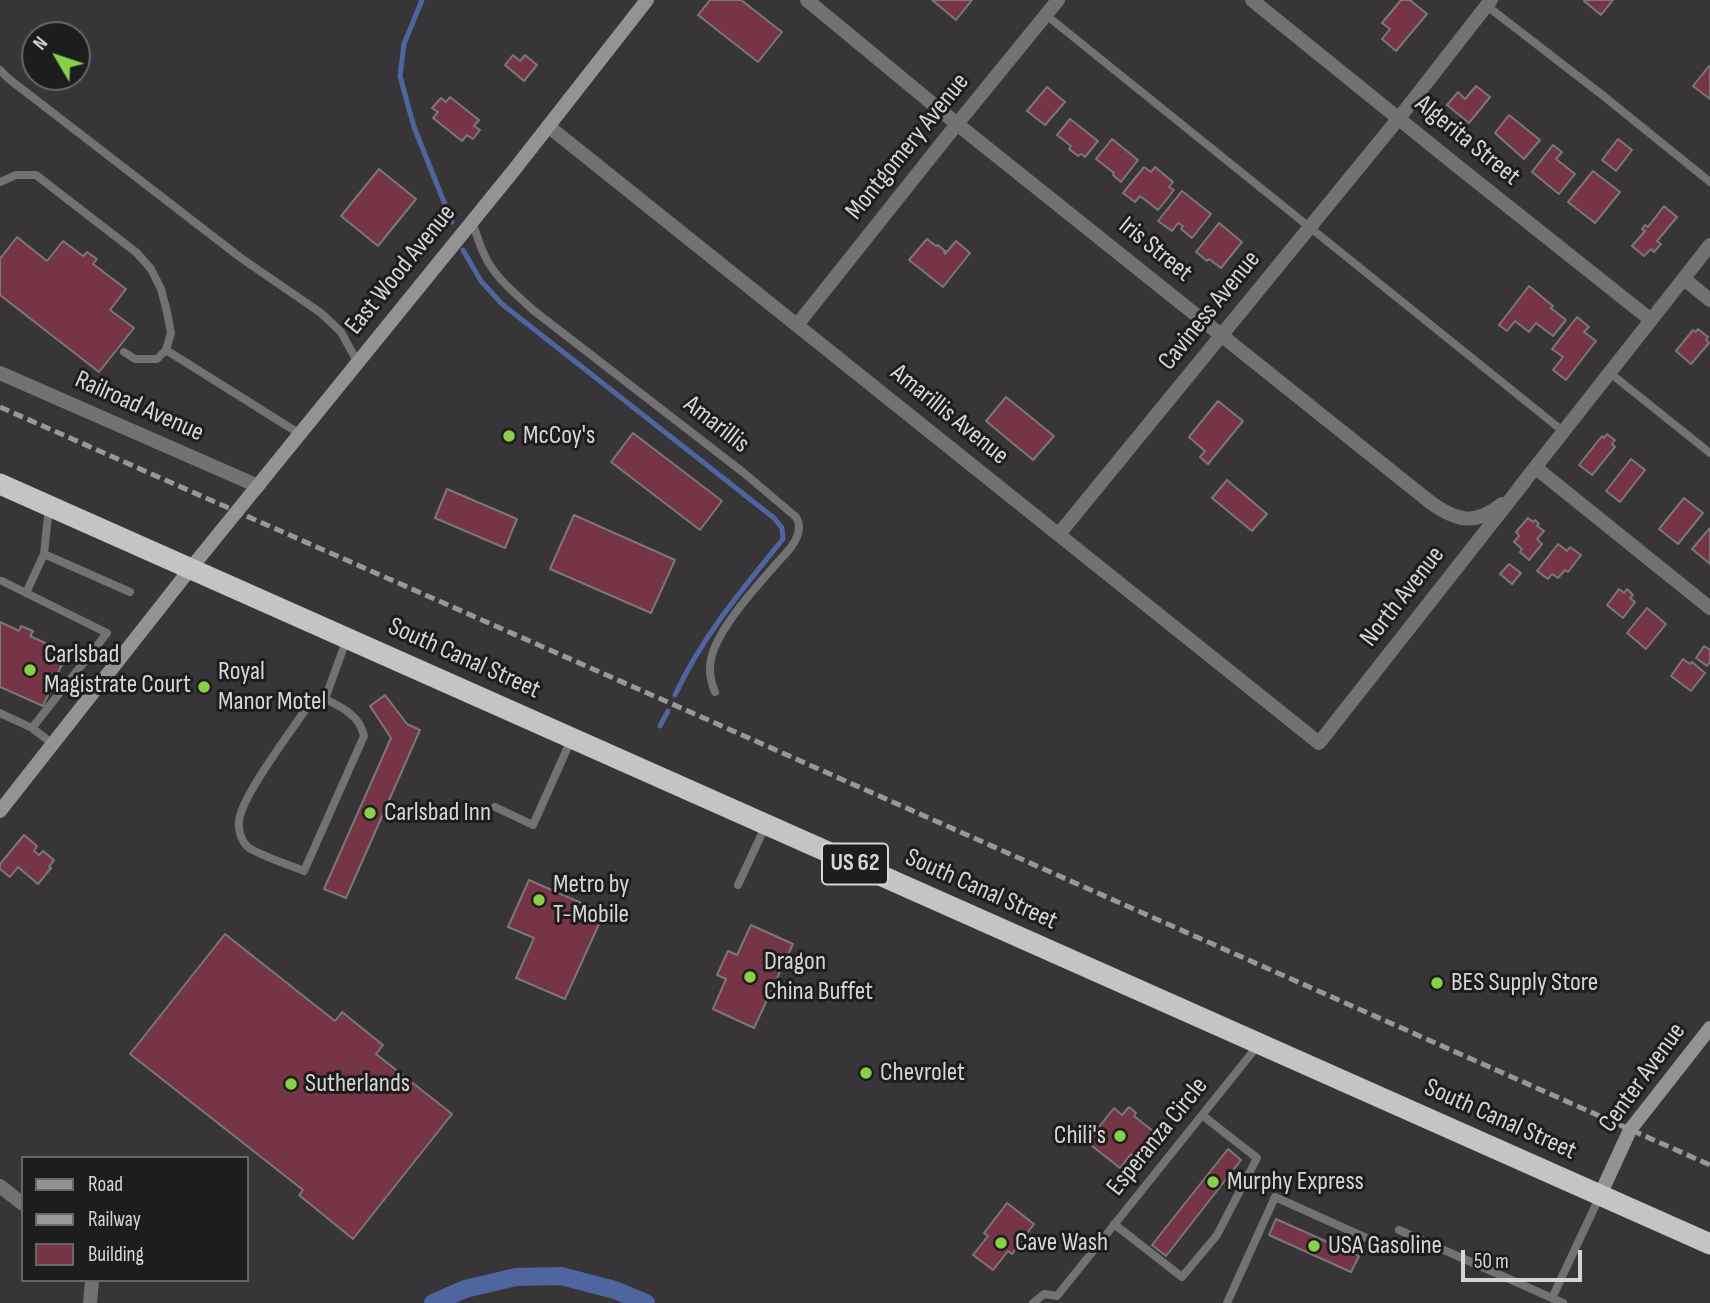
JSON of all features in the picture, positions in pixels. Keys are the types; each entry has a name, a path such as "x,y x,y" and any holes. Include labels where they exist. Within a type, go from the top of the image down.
{"highway":[{"name":"South Canal Street","path":"0,484 1710,1244"}],"main road":[{"name":"East Wood Avenue","path":"0,811 191,568 647,0"},
{"name":"Center Avenue","path":"1600,1195 1634,1124 1710,1028"}],"street":[{"name":"Iris Street","path":"807,0 957,124 1446,514 1456,518 1481,517"},
{"name":"Montgomery Avenue","path":"797,325 1058,0"},
{"name":"Algerita Street","path":"1252,0 1651,320"},
{"name":"Caviness Avenue","path":"1059,534 1399,118 1489,3"},
{"name":"Amarillis Avenue","path":"548,126 1319,743"},
{"name":"North Avenue","path":"1319,743 1710,245"},
{"path":"1684,279 1710,300"},
{"name":"Railroad Avenue","path":"0,373 258,486"},
{"path":"1536,468 1710,608"},
{"name":"North Avenue","path":"1481,517 1499,508 1525,481"},
{"path":"0,1186 21,1202"},
{"path":"90,1303 93,1282"}],"lane":[{"path":"1489,3 1710,182"},
{"path":"1046,15 1564,432"},
{"path":"0,70 241,258 321,313 341,332 358,363"},
{"path":"0,182 16,175 36,175 137,253 151,269 161,289 171,333 166,349 157,359 135,359 124,352"},
{"name":"Amarillis","path":"472,221 483,254 491,266 506,285 533,310 744,473 796,517 799,528 797,538 758,585 712,653 710,680 715,692"},
{"path":"166,349 300,434"},
{"path":"1610,373 1710,453"},
{"path":"26,593 44,554 49,505"},
{"path":"44,554 130,592"},
{"path":"2,581 107,633 32,727"},
{"path":"325,699 348,638"},
{"path":"325,699 349,713 362,726 364,736 304,871 250,849 242,839 239,822 254,786 306,709 314,702 325,699"},
{"path":"0,713 32,727 53,744"},
{"path":"495,807 533,825 572,738"},
{"path":"738,885 766,824"},
{"name":"Esperanza Circle","path":"1061,1296 1114,1224 1259,1044"},
{"path":"1114,1224 1182,1277 1217,1235 1257,1158 1202,1115"},
{"path":"1552,1298 1600,1195"},
{"path":"1227,1303 1275,1197 1391,1249"},
{"path":"1399,1230 1563,1303"},
{"path":"1033,1303 1044,1294 1061,1296"}],"building":[{"path":"710,0 741,0 782,32 758,62 698,15"},
{"path":"932,0 972,0 956,20"},
{"path":"1401,0 1410,0 1427,14 1396,51 1382,39 1390,29 1382,23"},
{"path":"1585,0 1613,0 1601,15"},
{"path":"513,55 520,61 525,55 537,65 524,81 505,65"},
{"path":"1710,67 1710,99 1693,86"},
{"path":"1476,86 1490,97 1469,123 1447,105 1458,92 1465,99"},
{"path":"1047,87 1065,102 1045,125 1027,111"},
{"path":"450,97 479,120 474,126 480,130 473,139 467,135 462,141 433,118 438,112 432,108 441,98 446,102"},
{"path":"1509,115 1540,140 1524,159 1495,133"},
{"path":"1070,119 1098,141 1085,157 1081,154 1078,156 1069,149 1071,146 1057,135"},
{"path":"1112,139 1138,160 1121,182 1096,159"},
{"path":"1618,139 1632,150 1616,171 1602,160"},
{"path":"1553,145 1562,152 1556,159 1575,174 1559,194 1532,172"},
{"path":"1144,167 1151,172 1155,167 1173,182 1169,187 1174,190 1158,210 1140,196 1135,202 1123,193"},
{"path":"379,169 416,199 378,246 341,216"},
{"path":"1593,171 1620,192 1595,223 1568,202"},
{"path":"1182,191 1211,214 1192,238 1178,223 1172,231 1158,221"},
{"path":"1664,206 1677,217 1657,241 1661,244 1654,252 1651,249 1644,256 1632,246 1645,231 1642,229 1645,225 1648,227"},
{"path":"1219,223 1242,242 1221,268 1196,252"},
{"path":"17,237 47,261 63,241 83,256 87,252 97,259 93,264 126,289 110,310 134,328 99,372 0,295 0,259"},
{"path":"927,239 938,245 945,254 956,241 970,253 943,287 909,260"},
{"path":"1529,286 1566,320 1553,336 1536,323 1529,332 1515,321 1507,331 1499,325"},
{"path":"1577,317 1589,327 1584,332 1596,341 1566,380 1553,370 1563,357 1552,349"},
{"path":"1698,329 1708,337 1706,340 1709,343 1691,364 1676,351 1693,330 1696,332"},
{"path":"1006,397 1054,436 1033,460 986,421"},
{"path":"1218,401 1243,421 1208,464 1200,457 1205,451 1189,437"},
{"path":"633,433 722,501 700,530 611,462"},
{"path":"1607,434 1615,440 1612,444 1615,447 1592,475 1579,465 1602,436 1604,438"},
{"path":"1631,459 1645,470 1620,502 1606,491"},
{"path":"1227,480 1267,514 1252,531 1212,498"},
{"path":"447,489 517,519 505,548 435,518"},
{"path":"1684,498 1703,513 1678,544 1659,529"},
{"path":"574,515 675,560 651,613 550,569"},
{"path":"1528,518 1533,522 1535,520 1539,524 1537,526 1544,531 1537,539 1542,544 1529,560 1514,542 1519,536 1516,532"},
{"path":"1710,528 1710,564 1692,549"},
{"path":"1558,544 1567,551 1570,547 1581,555 1568,572 1565,570 1558,578 1552,574 1548,579 1537,571"},
{"path":"1509,564 1521,573 1512,584 1500,574"},
{"path":"1619,589 1624,593 1627,589 1633,595 1630,598 1635,602 1623,618 1607,605"},
{"path":"1647,608 1666,624 1646,649 1627,633"},
{"name":"Carlsbad Magistrate Court","path":"0,622 19,631 21,626 33,631 30,636 67,653 43,706 0,687"},
{"path":"1704,646 1710,650 1710,662 1707,666 1696,658"},
{"path":"1683,659 1690,664 1692,662 1705,673 1691,691 1671,676"},
{"name":"Carlsbad Inn","path":"385,695 407,724 420,730 346,898 324,889 391,738 370,706"},
{"path":"24,835 37,846 34,851 39,855 43,851 54,860 38,884 18,867 10,877 0,869 0,864"},
{"path":"529,880 604,913 565,999 516,978 534,938 508,927"},
{"name":"Dragon China Buffet","path":"751,925 793,944 754,1028 713,1009 726,979 717,975 728,951 737,955"},
{"name":"Sutherlands","path":"225,934 335,1021 342,1012 383,1045 376,1054 452,1114 353,1239 299,1195 303,1190 130,1054"},
{"name":"Chili's","path":"1129,1107 1136,1113 1134,1116 1153,1131 1120,1168 1087,1142 1114,1108 1122,1115"},
{"name":"Murphy Express","path":"1228,1149 1241,1160 1166,1256 1152,1245"},
{"name":"Cave Wash","path":"1007,1203 1034,1224 1012,1254 1008,1251 993,1270 973,1255 988,1236 984,1233"},
{"name":"USA Gasoline","path":"1276,1219 1359,1256 1351,1272 1269,1235"}],"waterway":[{"path":"422,0 404,44 400,76 414,127 452,222"},
{"path":"463,250 481,281 502,304 774,518 782,528 783,539 710,633 675,695"},
{"path":"660,726 668,711"},
{"path":"433,1303 465,1289 516,1277 561,1276 615,1290 646,1303"}],"railway":[{"path":"0,407 1710,1165"}],"place":[{"name":"McCoy's","path":"509,436"},
{"name":"Carlsbad Magistrate Court","path":"30,670"},
{"name":"Royal Manor Motel","path":"204,687"},
{"name":"Carlsbad Inn","path":"370,813"},
{"name":"Metro by T-Mobile","path":"539,900"},
{"name":"Dragon China Buffet","path":"750,977"},
{"name":"BES Supply Store","path":"1437,983"},
{"name":"Chevrolet","path":"866,1073"},
{"name":"Sutherlands","path":"291,1084"},
{"name":"Chili's","path":"1120,1136"},
{"name":"Murphy Express","path":"1213,1182"},
{"name":"Cave Wash","path":"1001,1243"},
{"name":"USA Gasoline","path":"1314,1246"}]}
